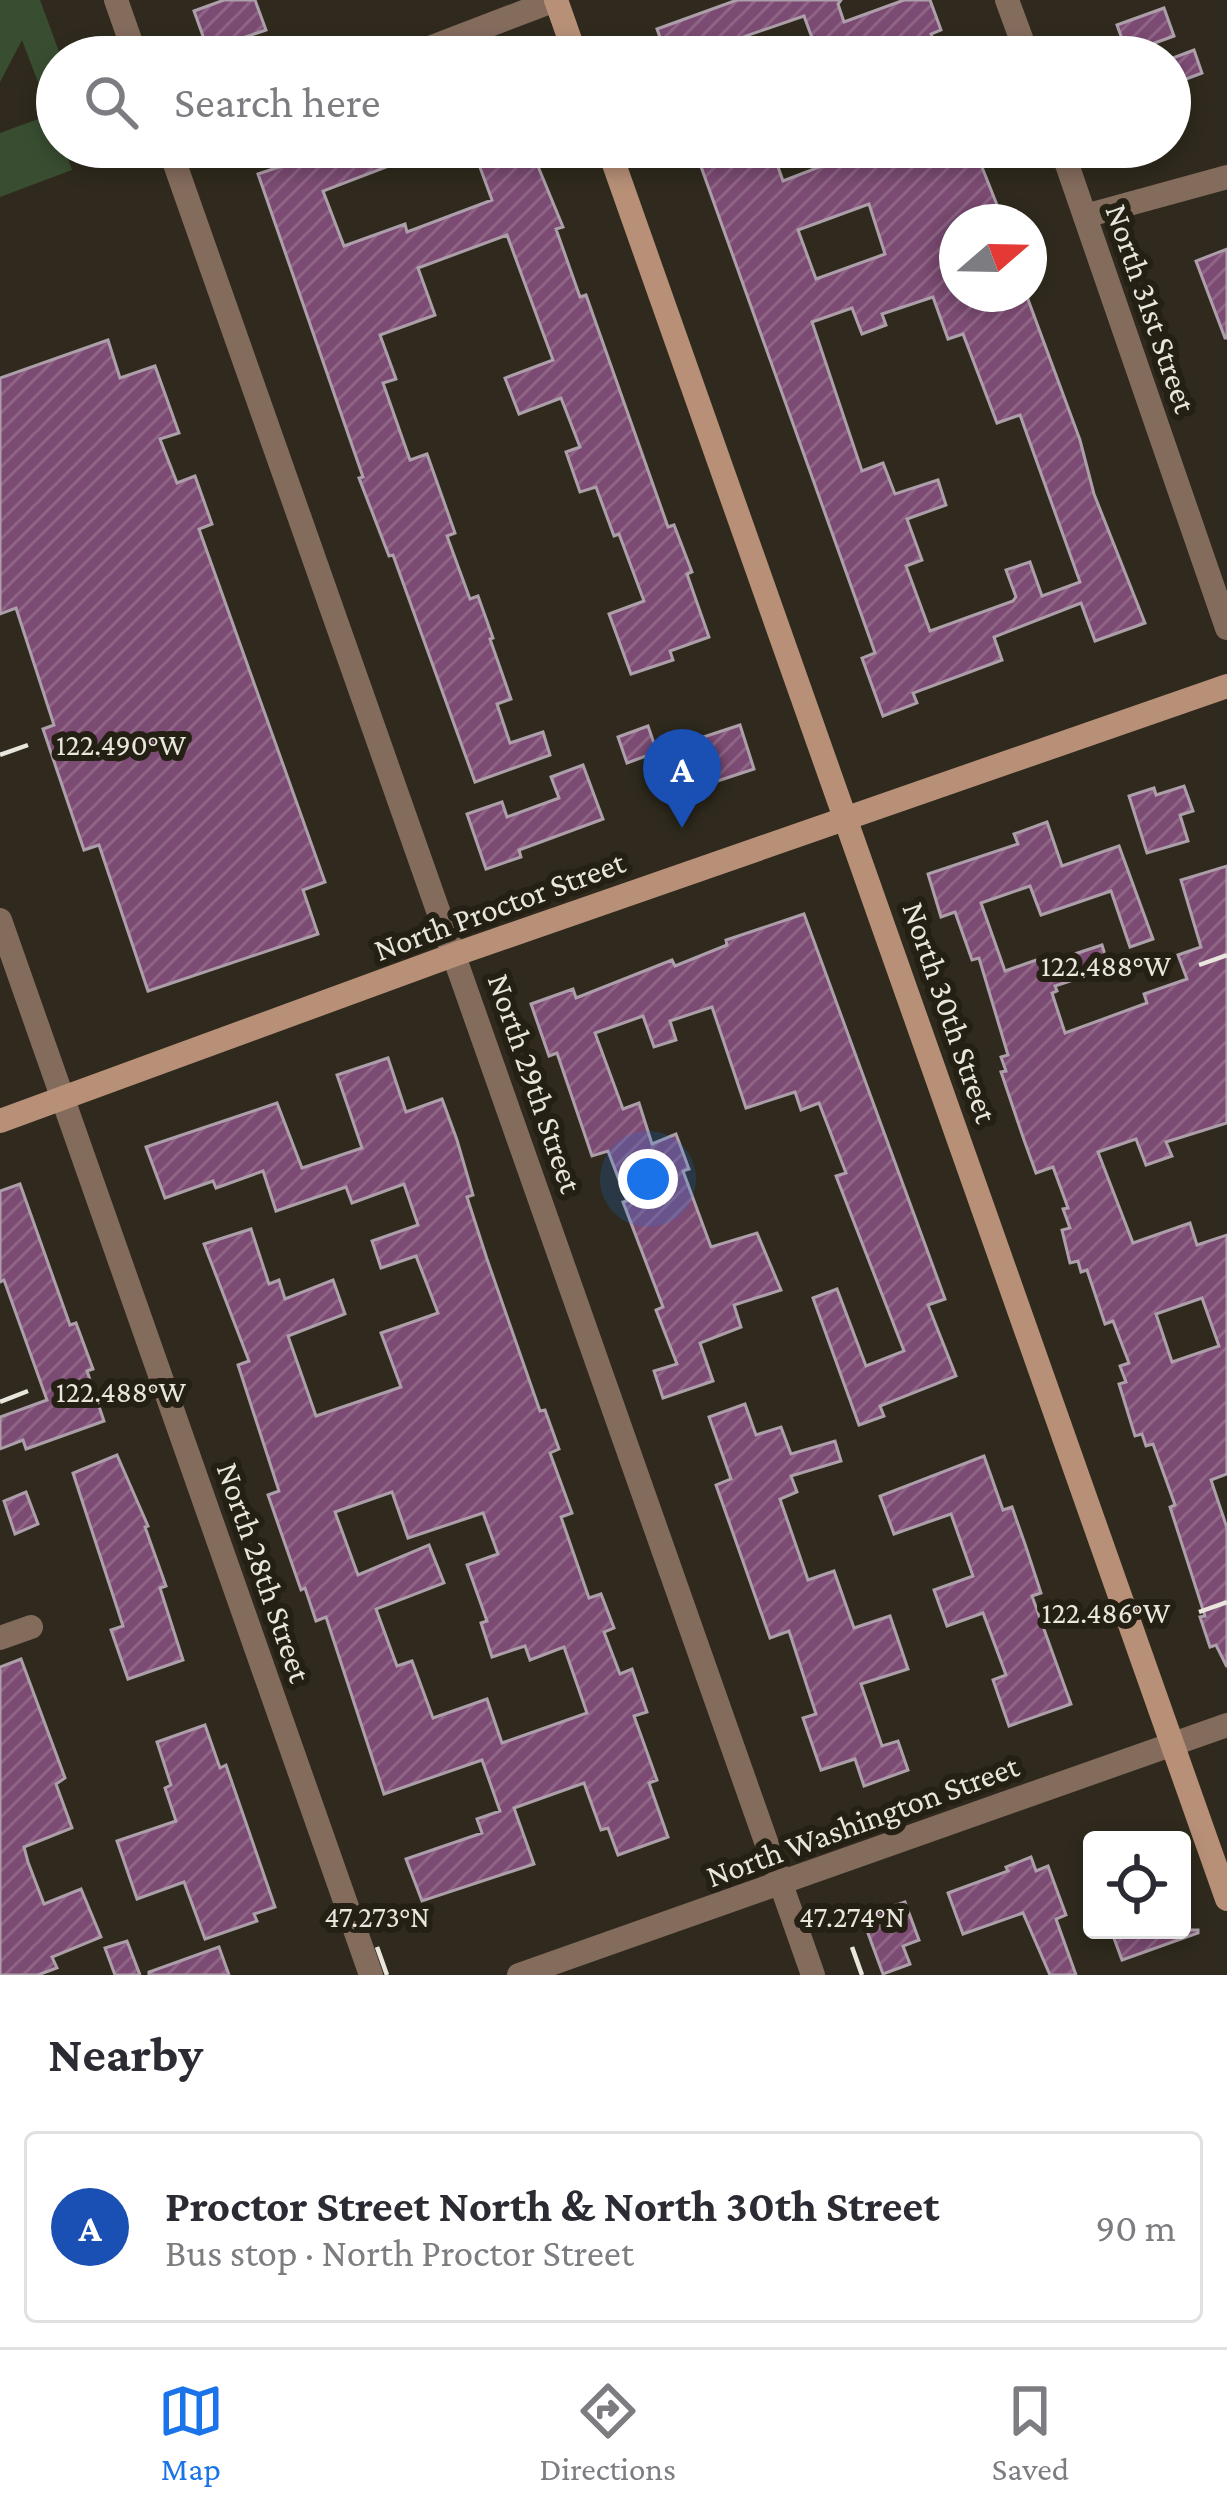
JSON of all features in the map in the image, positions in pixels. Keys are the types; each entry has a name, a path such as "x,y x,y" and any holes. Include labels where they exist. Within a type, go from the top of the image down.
{"main road":[{"path":"555,0 568,36"},
{"name":"North 30th Street","path":"616,168 1227,1900"},
{"name":"North Proctor Street","path":"0,1121 456,954 1227,686"}],"street":[{"path":"116,0 129,36"},
{"path":"461,36 555,0"},
{"path":"1007,0 1020,36"},
{"name":"North 29th Street","path":"176,168 813,1975"},
{"name":"North 31st Street","path":"1068,168 1227,628"},
{"path":"1085,216 1227,177"},
{"name":"North 28th Street","path":"0,920 371,1975"},
{"path":"0,1638 32,1627"},
{"name":"North Washington Street","path":"519,1975 1227,1725"}],"green space":[{"path":"0,0 40,0 53,36 36,36 36,77 22,40 0,82"},
{"path":"36,120 36,168 72,170 0,197 0,133"}],"building":[{"path":"224,0 255,0 266,30 249,36 203,36 194,11"},
{"path":"737,0 841,0 844,22 904,0 930,0 941,30 932,36 811,36 804,16 746,36 660,36 657,29"},
{"path":"1164,8 1174,36 1121,36 1117,25"},
{"path":"1191,51 1202,73 1191,77"},
{"path":"276,168 383,168 323,191 344,246 405,224 407,232 492,200 480,168 539,168 563,227 556,229 580,297 586,295 668,527 674,525 692,572 687,574 709,637 670,651 673,660 631,674 609,614 644,601 619,534 614,536 596,487 580,492 566,452 580,447 561,398 519,414 505,378 553,360 507,235 418,268 435,315 380,335 396,379 383,383 410,460 427,454 455,533 447,536 470,599 478,596 493,638 511,699 497,704 510,743 543,732 550,755 475,782 393,555 389,556 359,478 363,477 258,174"},
{"path":"702,168 778,168 783,181 817,168 982,168 997,204 939,204 939,312 1033,312 1080,440 1094,494 1145,623 1095,641 1081,603 994,637 1002,660 913,693 917,703 883,716 862,658 875,653","holes":["869,204 885,254 816,279 798,230","933,297 948,339 963,334 997,423 1020,415 1080,582 1042,596 1030,562 1006,570 1016,597 1013,601 930,631 906,566 922,560 907,519 946,505 938,480 895,494 883,463 862,471 812,322 852,308 862,334 886,325 882,314"]},
{"path":"1227,249 1227,338 1225,338 1196,261"},
{"path":"108,340 120,378 155,366 179,433 160,439 177,483 195,476 212,524 199,529 325,882 303,890 318,934 148,991 99,845 84,850 43,729 54,725 16,608 0,614 0,378"},
{"path":"740,725 754,769 681,793 667,749"},
{"path":"648,726 657,752 627,763 618,737"},
{"path":"583,765 603,819 519,850 521,857 486,869 467,814 502,802 507,817 559,798 551,777"},
{"path":"1184,786 1193,811 1180,815 1188,841 1147,853 1129,796 1154,788 1156,795"},
{"path":"1047,822 1062,866 1119,846 1153,939 1130,947 1111,891 1041,915 1030,886 981,903 1005,971 1102,945 1109,968 1055,986 1057,991 1052,993 1065,1033 1147,1003 1144,994 1187,979 1178,955 1201,947 1181,880 1227,866 1227,1123 1166,1142 1172,1156 1146,1165 1136,1139 1098,1152 1133,1243 1190,1223 1197,1245 1227,1235 1227,1474 1211,1480 1227,1528 1227,1667 1216,1645 1210,1647 1200,1617 1205,1616 1170,1507 1175,1505 1153,1444 1146,1446 1142,1434 1135,1436 1119,1384 1126,1382 1120,1366 1129,1363 1113,1321 1105,1324 1087,1270 1081,1272 1078,1261 1070,1263 1062,1230 1070,1228 1063,1209 1068,1208 1053,1167 1036,1173 1024,1140 1001,1072 1006,1071 1001,1057 1008,1055 979,958 972,960 955,912 941,917 928,874 1018,844 1014,834","holes":["1202,1298 1219,1346 1172,1362 1156,1314"]},
{"path":"804,914 945,1299 928,1305 956,1376 880,1406 884,1416 859,1425 813,1298 837,1289 866,1366 904,1351 836,1176 846,1173 819,1103 801,1110 795,1092 746,1108 712,1007 670,1021 676,1040 654,1047 643,1016 595,1033 623,1109 639,1103 652,1144 676,1134 689,1169 683,1171 711,1247 757,1233 781,1290 734,1305 741,1327 700,1343 713,1381 663,1398 654,1371 677,1364 656,1310 663,1307 608,1151 592,1156 557,1053 549,1056 531,1004 573,989 576,998 672,960 675,966 727,945 726,940"},
{"path":"388,1058 406,1112 442,1099 473,1195 467,1197 487,1259 540,1411 545,1410 559,1449 550,1453 572,1513 561,1517 589,1598 601,1594 614,1628 604,1632 620,1674 632,1669 647,1712 634,1716 657,1780 649,1783 668,1837 618,1855 608,1828 601,1830 584,1783 514,1808 534,1864 422,1901 406,1859 482,1833 477,1819 500,1811 482,1760 384,1794 326,1617 316,1621 305,1588 301,1590 268,1495 279,1491 238,1365 249,1361 204,1244 251,1229 269,1284 279,1280 285,1299 333,1280 345,1314 288,1336 316,1416 401,1387 381,1333 438,1313 416,1256 381,1268 372,1241 418,1225 404,1184 352,1203 346,1187 276,1211 263,1171 216,1188 213,1181 165,1198 146,1147 277,1103 302,1168 362,1148 337,1075","holes":["392,1492 408,1538 483,1513 498,1554 467,1565 487,1621 481,1623 492,1657 525,1646 530,1660 564,1647 587,1713 502,1743 487,1699 433,1718 412,1661 397,1666 376,1609 444,1583 429,1545 358,1575 335,1512"]},
{"path":"20,1184 70,1325 76,1323 93,1369 87,1371 104,1421 26,1449 23,1440 0,1449 0,1417 47,1400 4,1280 0,1282 0,1191"},
{"path":"745,1404 756,1435 781,1427 791,1454 835,1441 841,1461 791,1476 797,1492 780,1499 808,1580 834,1571 854,1628 890,1616 908,1669 861,1684 882,1746 898,1741 908,1770 864,1786 855,1759 821,1770 803,1718 816,1714 789,1631 770,1638 716,1485 731,1479 709,1417"},
{"path":"117,1455 148,1526 166,1586 160,1588 183,1660 128,1679 111,1630 123,1626 73,1473"},
{"path":"984,1456 1003,1510 1012,1507 1041,1593 1032,1596 1071,1704 1009,1726 993,1680 1006,1675 983,1613 947,1626 934,1590 973,1576 951,1514 894,1534 880,1496"},
{"path":"26,1492 38,1524 15,1534 4,1501"},
{"path":"21,1659 65,1778 56,1784 72,1828 24,1847 28,1862 44,1904 81,1889 101,1937 52,1957 57,1968 38,1975 0,1975 0,1667"},
{"path":"205,1725 220,1768 226,1765 275,1907 254,1914 257,1921 205,1939 184,1882 137,1899 117,1841 176,1821 157,1742"},
{"path":"1031,1857 1036,1871 1048,1866 1066,1915 1056,1919 1076,1975 1050,1975 1023,1913 963,1934 948,1893 1008,1871 1006,1867"},
{"path":"905,1902 919,1940 903,1946 910,1964 883,1974 862,1917"},
{"path":"1114,1939 1181,1939 1122,1960"},
{"path":"127,1941 140,1975 115,1975 105,1948"},
{"path":"219,1947 229,1975 149,1975 149,1972"}],"place":[{"name":"Proctor Street North & North 30th Street","path":"682,828"}]}
